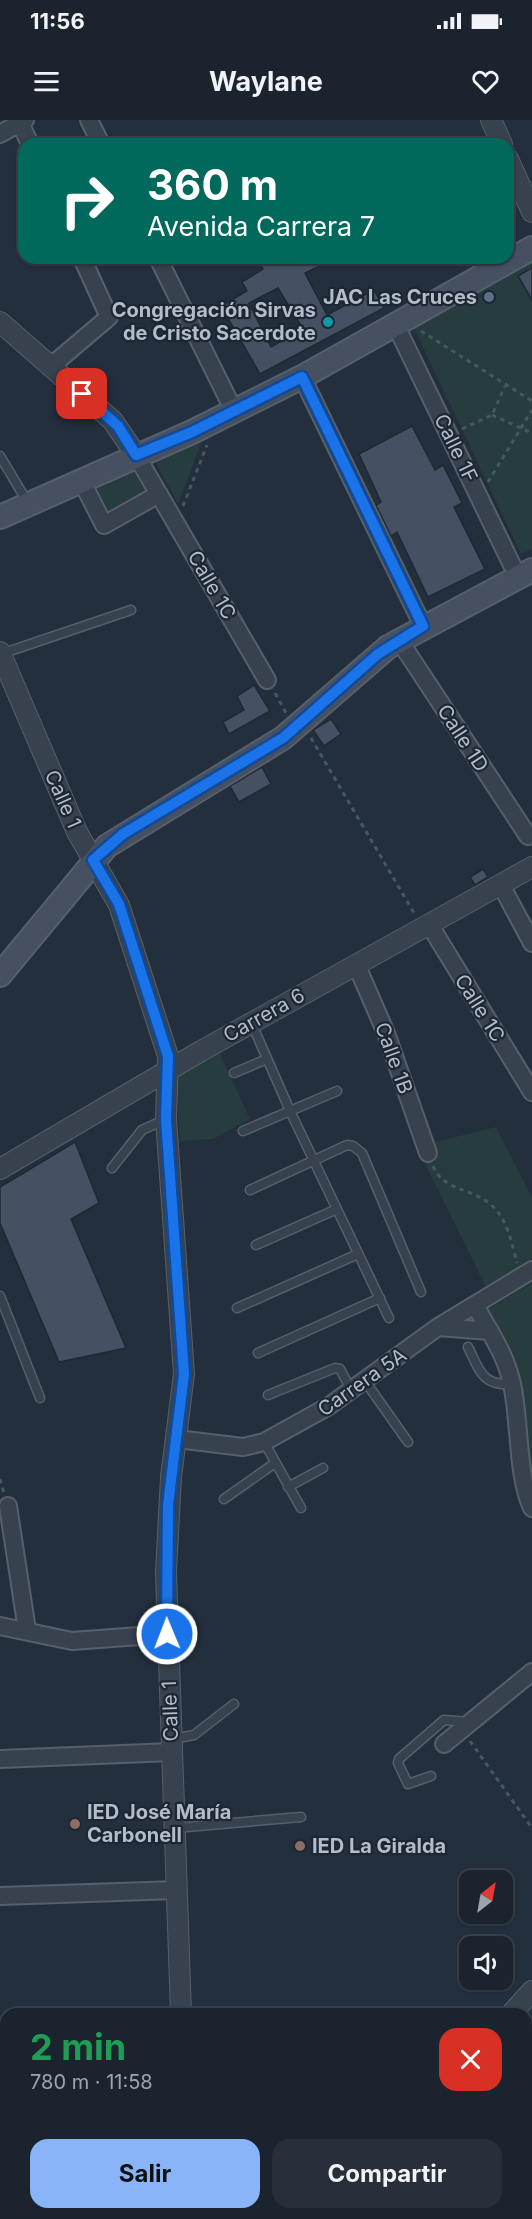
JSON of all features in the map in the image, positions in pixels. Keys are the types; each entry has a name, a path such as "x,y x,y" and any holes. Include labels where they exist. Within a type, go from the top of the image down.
{"main road":[{"path":"514,259 532,248"},
{"path":"0,517 234,411 302,377 401,327 505,264"},
{"path":"0,975 93,860 123,834 283,738 378,654 399,640 520,573"}],"street":[{"path":"89,120 98,138"},
{"path":"491,120 499,138"},
{"path":"0,134 23,122 28,138"},
{"path":"514,172 532,212"},
{"path":"50,367 109,317 85,264"},
{"path":"161,264 234,411"},
{"path":"0,322 118,426 136,455"},
{"name":"Calle 1F","path":"401,327 479,496 520,573"},
{"path":"302,377 423,626"},
{"name":"Calle 1C","path":"136,455 267,680"},
{"path":"81,480 104,525 159,494"},
{"name":"Calle 1D","path":"399,640 528,836"},
{"name":"Calle 1","path":"0,653 68,812 93,860 114,893 168,1056 166,1119 184,1350 183,1397 168,1505 167,1634 181,2008"},
{"name":"Carrera 6","path":"0,1169 251,1022 532,867"},
{"path":"501,885 532,943"},
{"name":"Calle 1C","path":"425,926 532,1092"},
{"name":"Calle 1B","path":"356,964 386,1032 428,1153"},
{"name":"Carrera 5A","path":"177,1439 243,1447 264,1442 307,1419 358,1386 438,1327 526,1274"},
{"path":"475,1305 506,1359 512,1384 524,1482 532,1508"},
{"path":"438,1327 490,1331"},
{"path":"8,1506 27,1630"},
{"path":"0,1626 72,1641 167,1634"},
{"path":"444,1744 532,1672"},
{"path":"0,1759 172,1745"},
{"path":"0,1896 177,1890"},
{"path":"517,2008 532,1991"}],"lane":[{"path":"0,456 28,504"},
{"path":"0,653 131,610"},
{"path":"251,1022 291,1113 389,1318"},
{"path":"234,1073 267,1059"},
{"path":"243,1131 291,1113 337,1091"},
{"path":"112,1168 142,1130 166,1119"},
{"path":"250,1190 347,1145 353,1146 362,1153 421,1292"},
{"path":"256,1245 337,1209"},
{"path":"237,1308 358,1254"},
{"path":"0,1296 40,1398"},
{"path":"258,1353 380,1298"},
{"path":"468,1347 485,1379 497,1385 512,1384"},
{"path":"268,1395 335,1368 340,1369 408,1442"},
{"path":"264,1442 301,1508"},
{"path":"224,1499 274,1463"},
{"path":"288,1487 323,1468"},
{"path":"172,1745 195,1735 234,1704"},
{"path":"431,1776 408,1784 398,1763 399,1759 444,1720 466,1726"},
{"path":"175,1828 301,1817"}],"path":[{"path":"401,327 531,400 532,393"},
{"path":"450,435 492,415 505,386"},
{"path":"479,496 532,410"},
{"path":"492,415 532,433"},
{"path":"176,524 210,438"},
{"path":"267,680 287,715"},
{"path":"305,729 425,926"},
{"path":"428,1153 441,1180 491,1204 505,1224 526,1274"},
{"path":"466,1726 532,1828"}],"green space":[{"path":"532,260 532,549 521,554 413,326"},
{"path":"204,435 178,504 153,457"},
{"path":"131,467 146,493 107,514 94,484"},
{"path":"219,1052 250,1119 213,1139 180,1141 176,1078"},
{"path":"496,1127 532,1197 532,1258 486,1287 425,1164 436,1157 431,1143"},
{"path":"532,1283 532,1482 520,1374 515,1360 483,1312"}],"building":[{"name":"Congregación Sirvas de Cristo Sacerdote","path":"259,264 324,264 305,273 327,315 374,290 384,308 260,374 221,306 247,291 242,282 263,269","holes":["278,288 303,329 271,347 249,303"]},
{"path":"532,268 532,300 518,276"},
{"path":"412,426 435,470 443,465 462,503 454,507 485,569 428,597 397,532 391,536 376,505 381,502 359,454"},
{"path":"254,685 270,711 229,734 223,722 244,710 237,696"},
{"path":"331,719 341,734 324,746 313,730"},
{"path":"262,767 271,784 239,802 230,786"},
{"path":"483,869 488,877 475,885 470,877"},
{"path":"75,1142 99,1203 71,1219 126,1348 59,1362 0,1223 0,1187"}],"place":[{"name":"JAC Las Cruces","path":"489,297"},
{"name":"Congregación Sirvas de Cristo Sacerdote","path":"328,322"},
{"name":"IED José María Carbonell","path":"75,1824"},
{"name":"IED La Giralda","path":"300,1846"}],"route":[{"path":"82,394 118,426 136,455 192,432 302,377 385,552 423,626 378,654 290,734 123,834 93,860 119,904 168,1056 166,1119 183,1327 184,1374 181,1418 168,1505 167,1634"}]}
